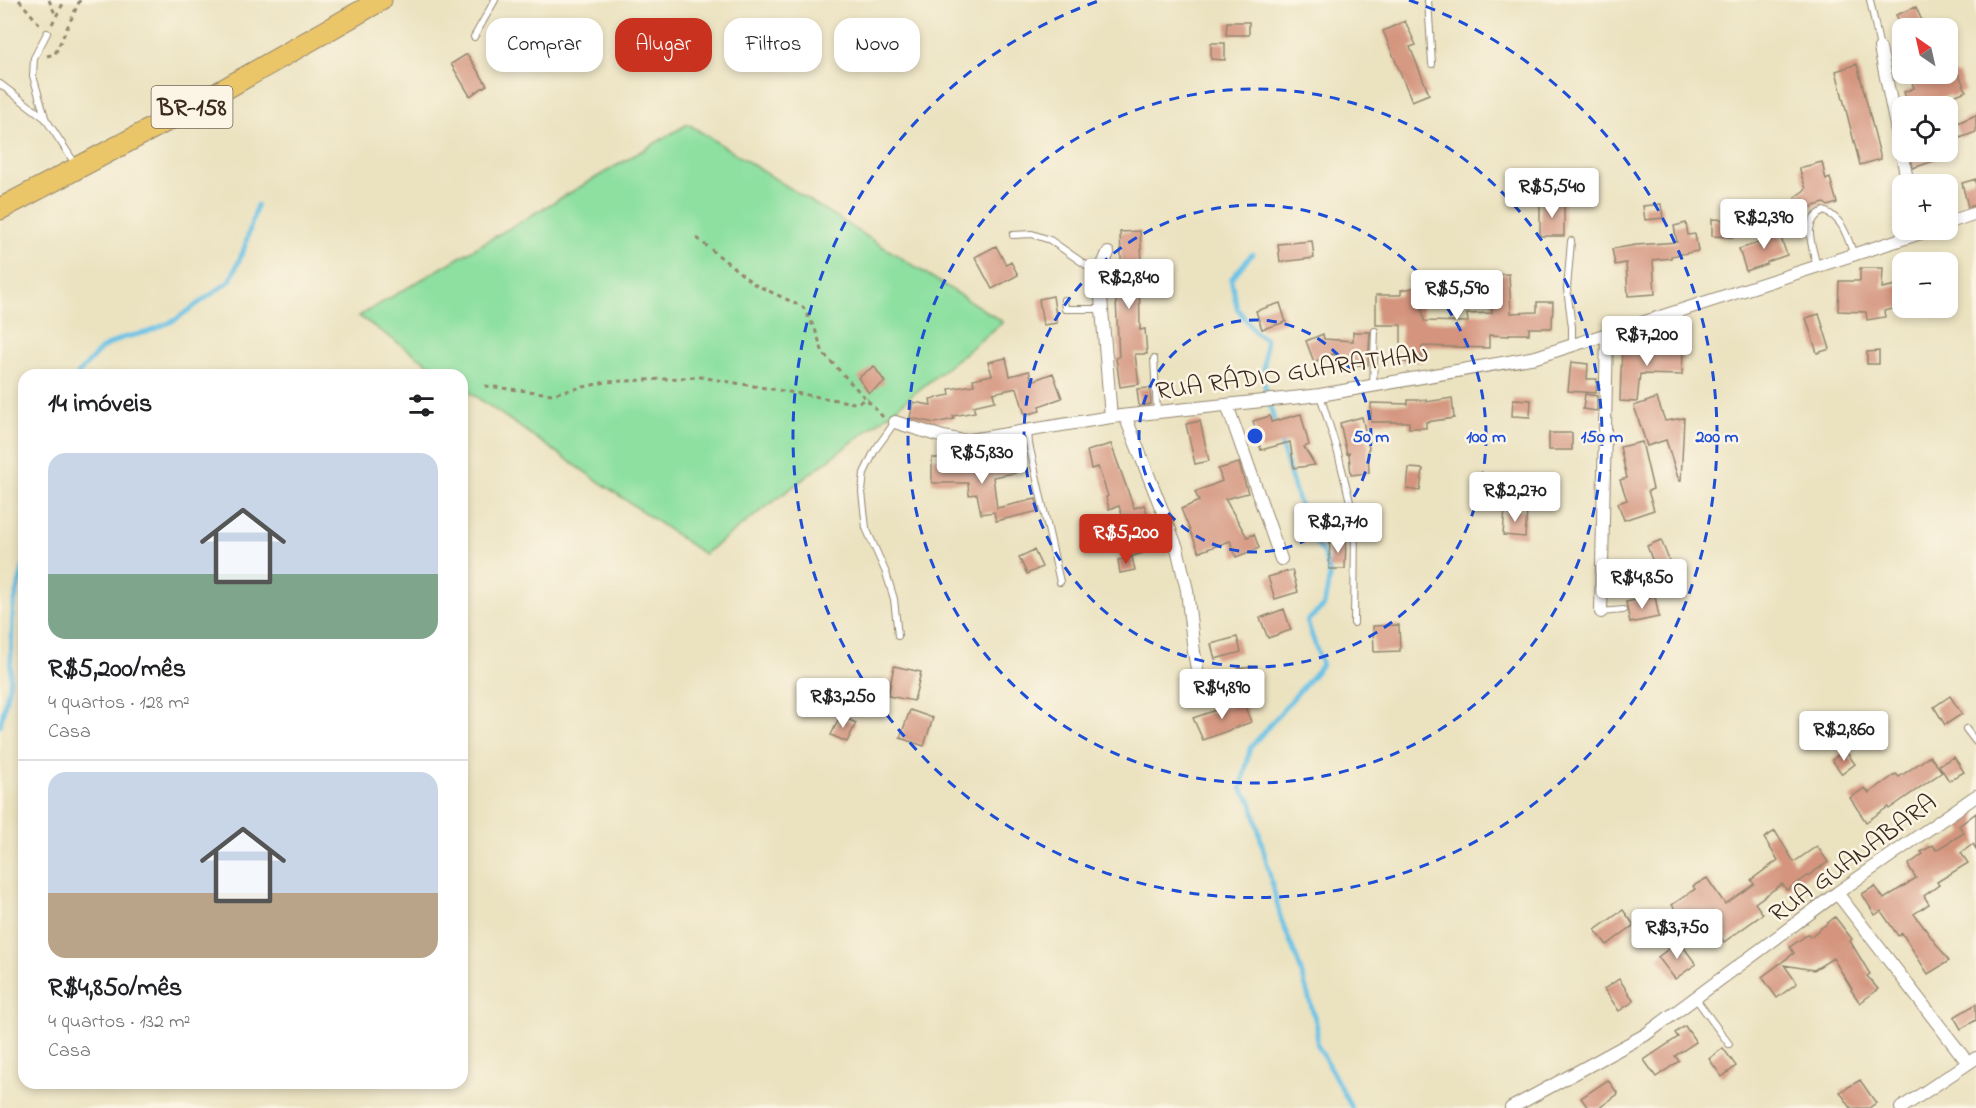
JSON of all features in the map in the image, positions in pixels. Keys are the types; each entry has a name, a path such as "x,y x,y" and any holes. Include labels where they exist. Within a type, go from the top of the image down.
{"highway":[{"name":"BR-158","path":"0,209 212,97 381,0"}],"street":[{"path":"1880,48 1906,174"},
{"path":"1958,220 1976,213"},
{"name":"RUA RÁDIO GUARATHAN","path":"895,422 964,441 1111,417 1320,395 1536,357 1896,240"},
{"path":"1108,253 1099,274 1111,417"},
{"path":"1601,612 1607,334"},
{"path":"1227,405 1281,559"},
{"path":"1125,416 1177,548 1187,590 1200,686"},
{"name":"RUA GUANABARA","path":"1511,1108 1646,1035 1837,893 1976,796"},
{"path":"1837,893 1972,1060 1901,1108"}],"lane":[{"path":"474,37 495,0"},
{"path":"1428,0 1432,64"},
{"path":"1870,0 1880,48"},
{"path":"47,33 34,58 33,76 45,118 78,168"},
{"path":"0,84 45,118"},
{"path":"1816,267 1809,232 1810,222 1824,211 1833,214 1840,223 1854,255"},
{"path":"1014,235 1032,234 1050,240 1099,274"},
{"path":"1571,241 1567,290 1572,345"},
{"path":"1064,300 1065,309 1102,309"},
{"path":"1373,386 1375,331"},
{"path":"1154,359 1157,412"},
{"path":"1320,395 1356,522 1354,623"},
{"path":"895,422 875,450 864,473 862,492 866,528 886,573 894,599 898,636"},
{"path":"1028,430 1029,444 1060,582"},
{"path":"1601,612 1623,610"},
{"path":"1966,729 1976,742"},
{"path":"1696,999 1729,1044"}],"path":[{"path":"19,0 47,33"},
{"path":"49,0 56,16 65,0"},
{"path":"34,58 55,54 80,0"},
{"path":"697,238 754,284 803,307 815,329 823,353 884,418 895,422"},
{"path":"485,386 552,394 606,382 701,377 855,403 868,399"}],"green space":[{"path":"688,124 1003,322 884,418 704,554 468,391 468,369 436,369 359,316"}],"building":[{"path":"1916,7 1921,18 1897,18 1896,15"},
{"path":"1405,21 1416,45 1410,47 1429,94 1412,101 1383,31"},
{"path":"1227,22 1249,22 1249,35 1226,35"},
{"path":"1211,43 1225,43 1225,60 1211,59"},
{"path":"467,54 487,85 470,96 451,64"},
{"path":"1857,64 1881,159 1860,165 1836,71"},
{"path":"1959,74 1966,91 1954,96 1905,96 1904,92 1914,88 1913,84 1958,84"},
{"path":"1976,115 1976,132 1960,138 1958,123"},
{"path":"1822,162 1826,180 1830,178 1837,203 1828,206 1824,203 1797,211 1795,197 1806,189 1799,168"},
{"path":"1912,162 1931,162 1913,168"},
{"path":"1976,179 1976,205 1968,207 1962,183"},
{"path":"1540,201 1564,202 1564,236 1540,236"},
{"path":"1661,204 1663,218 1645,220 1643,206"},
{"path":"1712,219 1732,220 1732,237 1712,236"},
{"path":"1686,223 1688,235 1695,234 1698,251 1653,260 1655,294 1628,296 1626,263 1615,265 1612,249 1677,242 1674,226"},
{"path":"1777,227 1787,255 1746,271 1739,249 1764,241 1761,232"},
{"path":"1140,231 1142,261 1139,261 1140,330 1145,329 1147,354 1135,354 1139,384 1120,387 1116,358 1119,357 1115,282 1122,282 1120,232"},
{"path":"1312,241 1314,258 1280,262 1278,244"},
{"path":"996,246 1006,265 1011,262 1018,275 992,289 975,257"},
{"path":"1860,268 1883,268 1882,288 1892,286 1892,309 1884,311 1885,317 1867,320 1866,312 1838,311 1839,281 1860,281"},
{"path":"1509,274 1511,313 1537,312 1537,302 1553,302 1552,328 1529,328 1529,334 1489,335 1489,348 1422,346 1422,362 1401,362 1401,325 1376,325 1376,295 1401,295 1401,290 1419,287 1424,321 1468,322 1467,314 1492,313 1490,275"},
{"path":"1053,296 1057,323 1043,325 1039,299"},
{"path":"1280,303 1286,322 1262,329 1256,311"},
{"path":"1819,314 1830,349 1817,353 1806,318"},
{"path":"1353,332 1370,332 1368,365 1335,366 1335,353 1314,362 1306,341 1323,334 1324,339 1353,341"},
{"path":"1622,346 1683,349 1682,375 1640,374 1637,402 1620,401"},
{"path":"1879,351 1879,364 1867,364 1867,352"},
{"path":"1006,358 1010,376 1029,371 1032,381 1053,373 1062,398 1039,406 1040,411 1025,415 1017,388 993,393 995,401 973,406 975,412 953,416 954,419 935,423 910,418 913,402 931,405 930,399 950,395 949,389 974,385 973,379 992,375 988,362"},
{"path":"1571,362 1588,364 1587,379 1597,379 1596,393 1568,391"},
{"path":"874,366 885,382 869,393 858,378"},
{"path":"1150,388 1151,404 1139,406 1137,389"},
{"path":"1585,394 1597,396 1597,411 1583,409"},
{"path":"1452,398 1454,418 1426,422 1426,428 1409,428 1409,422 1371,422 1371,403 1408,404 1408,400 1426,400 1426,402"},
{"path":"1657,398 1665,421 1684,418 1681,481 1679,481 1666,440 1647,446 1634,406"},
{"path":"1513,399 1531,400 1530,417 1512,416"},
{"path":"1301,414 1309,445 1304,447 1315,465 1294,468 1290,442 1261,450 1253,421 1270,416 1271,422"},
{"path":"1362,417 1369,448 1369,473 1351,475 1349,453 1347,454 1340,423"},
{"path":"1200,421 1209,461 1195,464 1186,424"},
{"path":"1549,433 1572,433 1572,450 1549,450"},
{"path":"1642,442 1653,489 1648,491 1654,510 1624,520 1618,503 1627,500 1620,480 1627,478 1620,447"},
{"path":"1111,444 1134,508 1144,505 1152,527 1143,530 1150,551 1130,557 1126,544 1131,542 1119,506 1109,509 1106,497 1108,496 1098,467 1091,469 1087,451"},
{"path":"1012,457 1015,473 993,477 997,508 1036,499 1039,511 996,521 994,512 981,514 977,494 969,495 968,483 932,483 932,458 956,458 956,468 993,463 993,461"},
{"path":"1239,463 1248,493 1225,499 1247,537 1254,534 1259,548 1236,557 1230,541 1199,552 1181,509 1199,501 1195,492 1222,481 1218,469"},
{"path":"1409,468 1423,469 1420,491 1407,489"},
{"path":"1505,509 1527,511 1525,537 1503,535"},
{"path":"1330,539 1346,539 1345,569 1329,569"},
{"path":"1661,540 1671,565 1656,570 1647,546"},
{"path":"1034,550 1042,567 1027,574 1019,557"},
{"path":"1132,557 1135,570 1120,573 1118,560"},
{"path":"1292,570 1298,592 1275,599 1268,577"},
{"path":"1655,596 1659,617 1630,623 1626,602"},
{"path":"1284,609 1291,630 1268,638 1260,618"},
{"path":"1399,625 1400,651 1374,652 1373,626"},
{"path":"1237,637 1241,652 1215,659 1211,644"},
{"path":"894,666 921,672 914,701 888,696"},
{"path":"1251,667 1253,679 1240,681 1238,669"},
{"path":"1950,696 1962,714 1945,725 1934,707"},
{"path":"1243,701 1251,722 1203,740 1193,718"},
{"path":"910,710 933,718 924,746 900,738"},
{"path":"840,716 856,723 847,742 831,735"},
{"path":"1845,750 1855,764 1842,774 1832,760"},
{"path":"1930,756 1942,772 1866,822 1850,798 1865,788 1869,793 1896,774 1899,777"},
{"path":"1954,757 1964,772 1949,781 1939,765"},
{"path":"1976,813 1976,849 1973,844 1961,853 1968,863 1937,882 1939,885 1924,896 1929,904 1914,914 1949,961 1928,974 1902,933 1898,936 1881,911 1875,915 1862,894 1875,886 1884,899 1916,878 1908,865 1923,854 1921,852 1933,845 1936,850 1964,833 1959,826"},
{"path":"1775,831 1794,862 1817,846 1828,862 1787,890 1782,884 1755,903 1763,914 1724,942 1707,916 1689,929 1672,905 1695,889 1693,886 1707,878 1725,904 1754,884 1751,880 1778,860 1764,838"},
{"path":"1623,910 1634,925 1607,945 1595,930"},
{"path":"1835,917 1852,939 1850,941 1870,974 1867,976 1878,989 1860,1003 1833,958 1814,970 1784,965 1797,983 1777,998 1762,977 1794,953 1790,947 1808,934 1810,937"},
{"path":"1679,941 1696,964 1675,979 1658,957"},
{"path":"1619,979 1634,1001 1619,1011 1604,989"},
{"path":"1976,1004 1976,1020 1961,1029 1954,1017"},
{"path":"1685,1026 1696,1042 1675,1056 1679,1061 1656,1077 1644,1060 1678,1037 1675,1033"},
{"path":"1723,1048 1736,1066 1722,1077 1709,1059"},
{"path":"1608,1080 1618,1094 1599,1108 1588,1108 1581,1098"},
{"path":"1860,1080 1876,1103 1869,1108 1851,1108 1840,1092"}],"waterway":[{"path":"83,369 102,348 122,338 148,332 175,320 230,281 244,249 257,205"},
{"path":"1252,254 1231,279 1237,308 1255,332 1266,340 1263,379 1276,427"},
{"path":"1280,441 1307,530 1323,553 1330,574 1324,606 1307,621 1322,665 1250,748 1241,789 1251,801 1281,919 1299,964 1317,1026 1317,1044 1352,1108"},
{"path":"0,726 10,682 13,608 18,588"}]}
